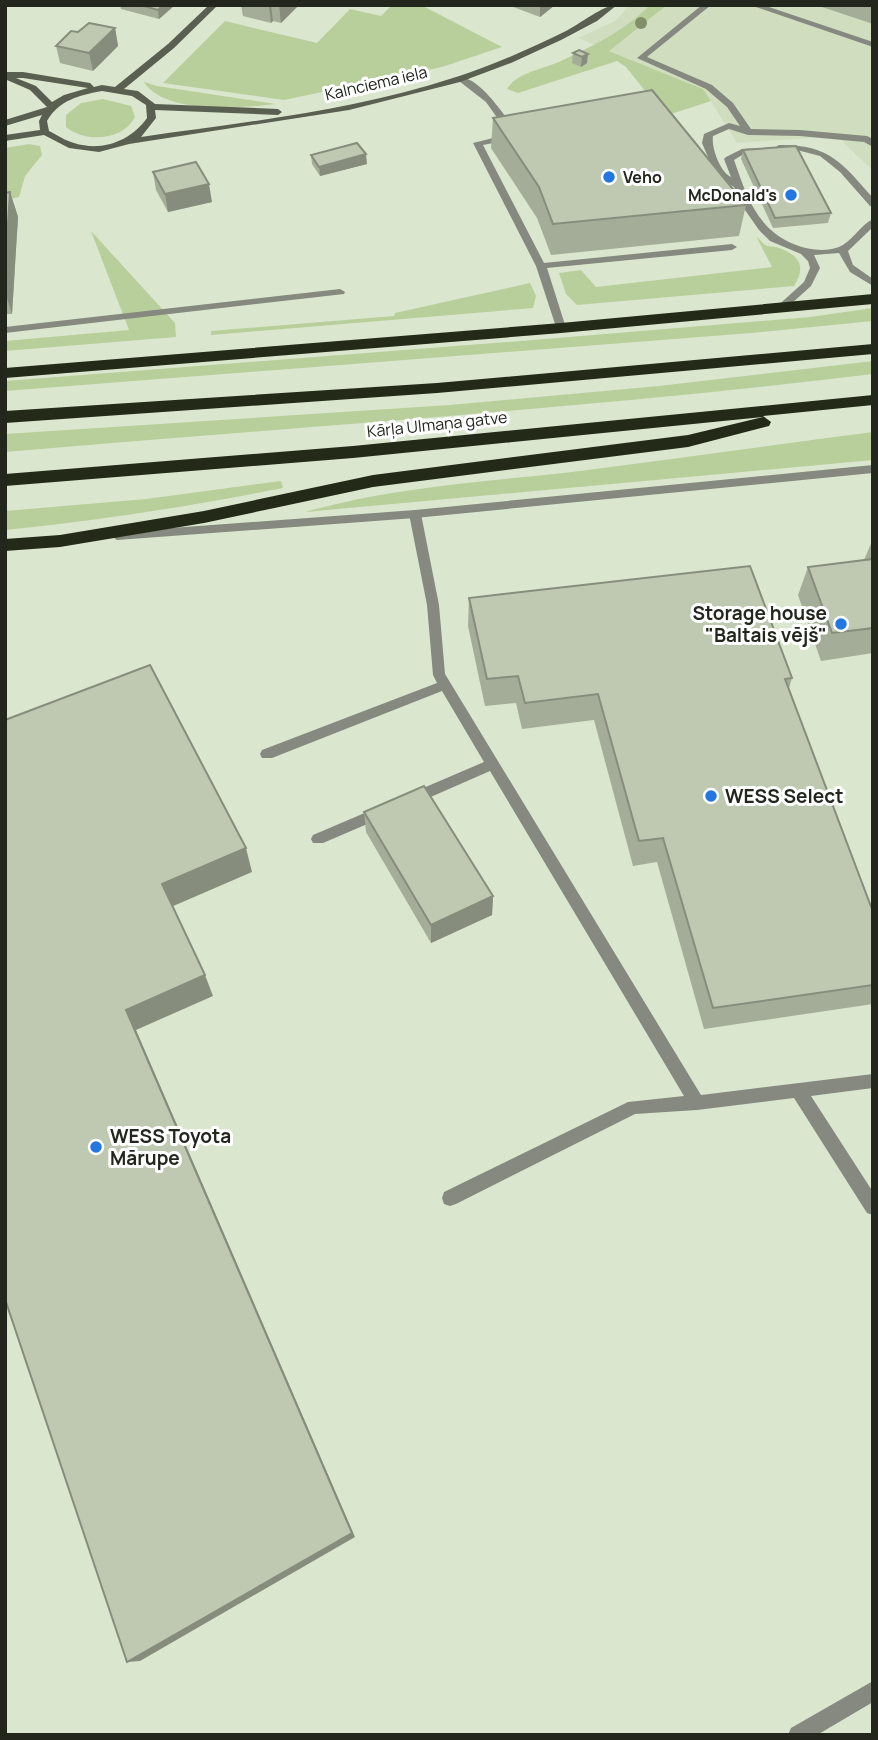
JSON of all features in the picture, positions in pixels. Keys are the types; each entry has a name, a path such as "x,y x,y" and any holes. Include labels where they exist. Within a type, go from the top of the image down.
{"highway":[{"path":"5,373 778,310 873,299"},
{"name":"Kārļa Ulmaņa gatve","path":"5,417 437,388 873,349"},
{"name":"Kārļa Ulmaņa gatve","path":"5,480 353,452 873,400"},
{"path":"5,545 60,541 204,517 373,481 688,440 833,404"}],"street":[{"path":"117,89 171,46 214,5"},
{"name":"Kalnciema iela","path":"45,132 67,146 111,147 130,141 315,113 462,79 530,53 601,16 613,5"},
{"path":"707,5 641,58 709,87 730,105 748,132"},
{"path":"754,5 873,45"},
{"path":"5,76 23,75 117,89 145,98 153,107 154,119 146,131 130,141"},
{"path":"5,76 33,88 49,108"},
{"path":"462,79 489,100 515,136"},
{"path":"5,123 49,108 73,94 102,88"},
{"path":"153,107 315,113"},
{"path":"5,138 45,132 43,121 49,108"},
{"path":"738,185 721,176 707,143 709,134 729,126 748,132 867,139 873,144"},
{"path":"763,132 827,153 873,204"},
{"path":"527,134 478,143 541,266 561,328"},
{"path":"813,148 797,146 742,152 729,159 738,185 753,214 771,237 807,253 843,250 873,222"},
{"path":"541,266 732,247"},
{"path":"843,250 845,263 852,271 873,283"},
{"path":"778,310 806,289 814,274 814,266 807,253"},
{"path":"5,330 340,292"},
{"path":"60,541 415,514 873,469"},
{"path":"415,514 433,605 439,675 696,1103"},
{"path":"267,754 445,685"},
{"path":"318,839 492,764"},
{"path":"450,1198 634,1107 696,1103 873,1080"},
{"path":"798,1090 873,1206"},
{"path":"798,1735 873,1690"}],"shaded area":[{"path":"630,5 873,5 873,171 837,136 737,143 703,89 578,38 615,21"}],"green space":[{"path":"392,5 421,5 502,47 442,67 284,100 163,83 225,21 317,43 350,9 381,16"},
{"path":"650,5 667,5 609,51 703,89 711,101 665,116 626,67 617,61 518,93 507,89 524,75 561,61 608,37"},
{"path":"144,82 276,104 244,107 186,105 154,93"},
{"path":"103,99 131,106 135,117 122,131 93,137 83,136 66,127 66,115 81,103"},
{"path":"29,144 40,146 42,155 25,176 19,197 5,200 5,148"},
{"path":"91,231 175,323 176,337 5,351 5,341 129,330"},
{"path":"756,236 765,245 790,253 799,262 800,272 794,286 577,305 566,294 559,273 581,270 596,287 772,267"},
{"path":"530,283 536,296 533,308 211,335 211,331 394,316 395,313"},
{"path":"873,308 873,321 751,333 5,391 5,381 810,317"},
{"path":"873,361 873,374 765,386 548,407 5,452 5,434 450,405 659,386"},
{"path":"873,432 873,460 305,512 404,491 572,472"},
{"path":"281,481 283,488 214,501 110,518 5,530 5,511 146,499"}],"building":[{"path":"140,5 163,5 158,10"},
{"path":"89,23 115,28 89,53 56,46 71,31 78,32"},
{"path":"579,50 588,54 582,57 573,53"},
{"path":"652,90 746,205 553,224 539,187 493,118"},
{"path":"357,143 366,154 319,167 311,155"},
{"path":"796,146 831,213 775,218 743,150"},
{"path":"196,162 209,184 165,194 153,172"},
{"path":"10,192 5,272 5,193"},
{"path":"873,559 873,628 832,633 808,567"},
{"name":"WESS Select","path":"750,566 792,678 785,679 873,912 873,985 713,1008 663,838 639,841 598,694 525,703 518,676 487,679 469,598"},
{"name":"WESS Toyota Mārupe","path":"150,665 246,848 162,884 205,975 126,1010 352,1533 127,1662 5,1299 5,720"},
{"path":"424,786 493,896 431,925 364,812"}],"place":[{"name":"Veho","path":"609,177"},
{"name":"McDonald's","path":"791,195"},
{"name":"Storage house \"Baltais vējš\"","path":"841,624"},
{"name":"WESS Select","path":"711,796"},
{"name":"WESS Toyota Mārupe","path":"96,1147"}]}
